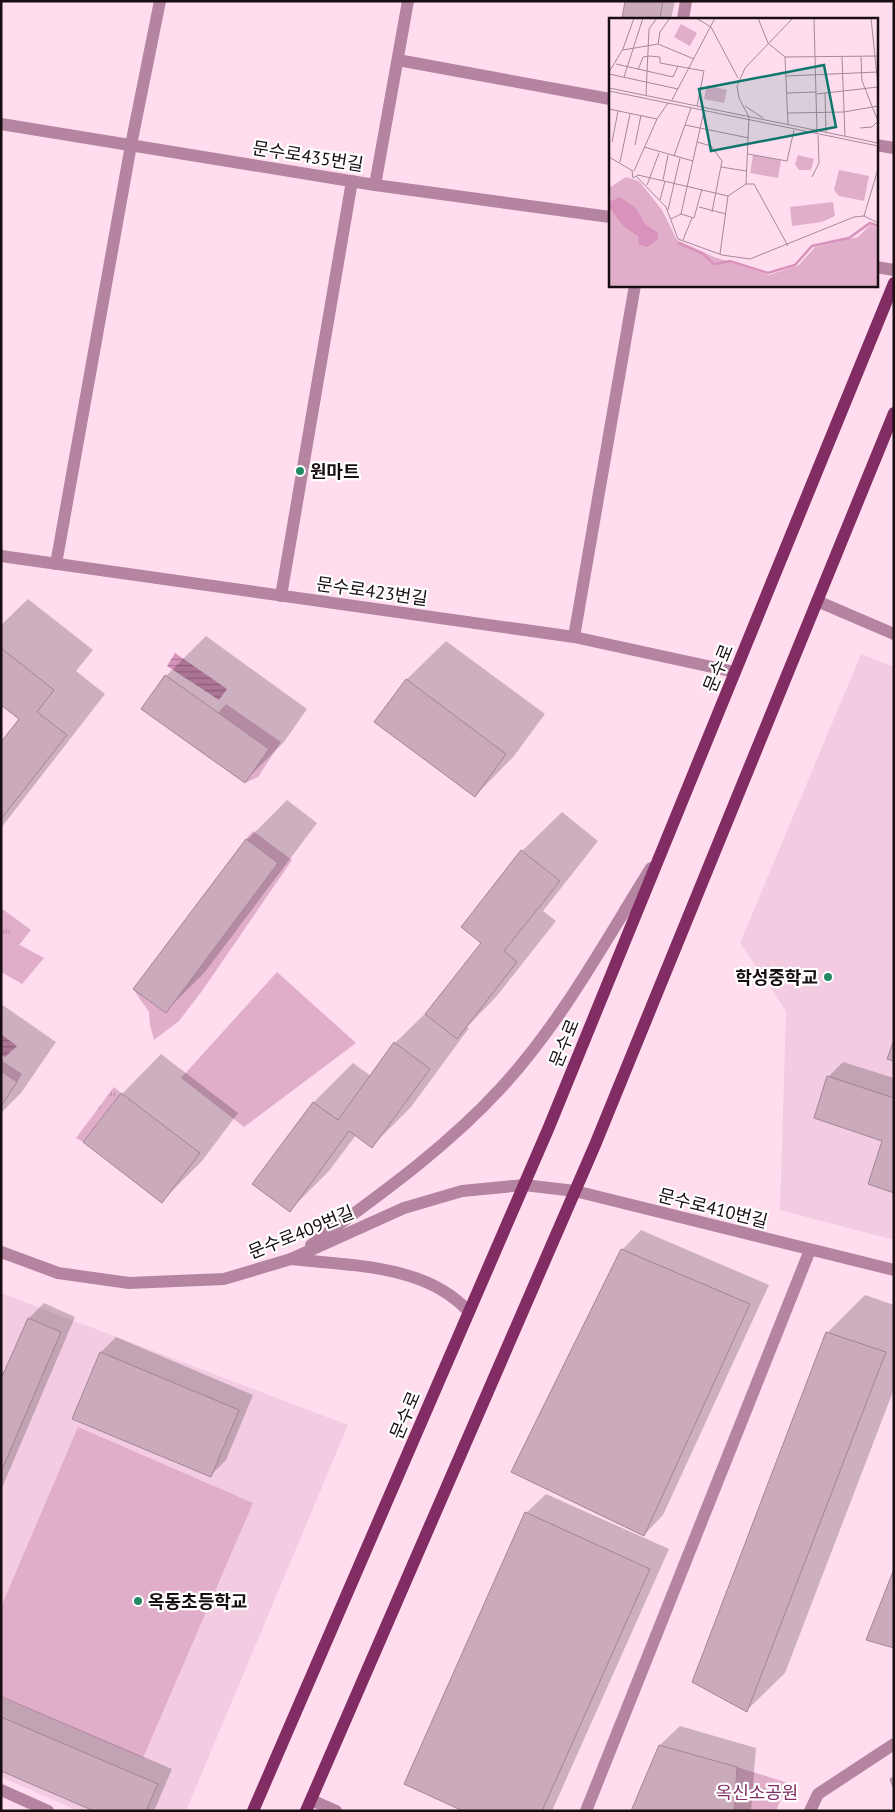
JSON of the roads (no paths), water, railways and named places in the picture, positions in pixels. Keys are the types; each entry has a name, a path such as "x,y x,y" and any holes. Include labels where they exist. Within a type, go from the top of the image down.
{"main road":[{"name":"문수로","path":"254,1811 524,1185 894,283"},
{"path":"309,1806 575,1191 894,413"}],"street":[{"path":"56,564 131,145 160,1"},
{"path":"376,185 408,1"},
{"path":"683,18 686,1"},
{"path":"398,60 609,98"},
{"name":"문수로435번길","path":"1,124 376,185 609,217"},
{"path":"878,145 894,148"},
{"path":"281,596 352,181"},
{"path":"878,266 894,270"},
{"path":"574,637 636,286"},
{"name":"문수로423번길","path":"1,556 574,637 735,672"},
{"path":"817,601 894,634"},
{"path":"291,1259 421,1163 459,1130 502,1087 540,1040 568,999 662,851"},
{"name":"문수로410번길","path":"524,1185 575,1191 894,1270"},
{"name":"문수로409번길","path":"1,1252 58,1273 129,1283 224,1279 291,1259 404,1208 462,1191 524,1185"},
{"path":"586,1811 810,1250"},
{"path":"291,1259 384,1270 417,1278 448,1292 469,1312"},
{"path":"810,1811 818,1794 894,1744"},
{"path":"1,1790 48,1811"},
{"path":"309,1806 336,1811"}],"place":[{"name":"원마트","path":"300,471"},
{"name":"학성중학교","path":"828,977"},
{"name":"옥동초등학교","path":"138,1601"}],"park label":[{"name":"옥신소공원","path":"757,1792"}]}
